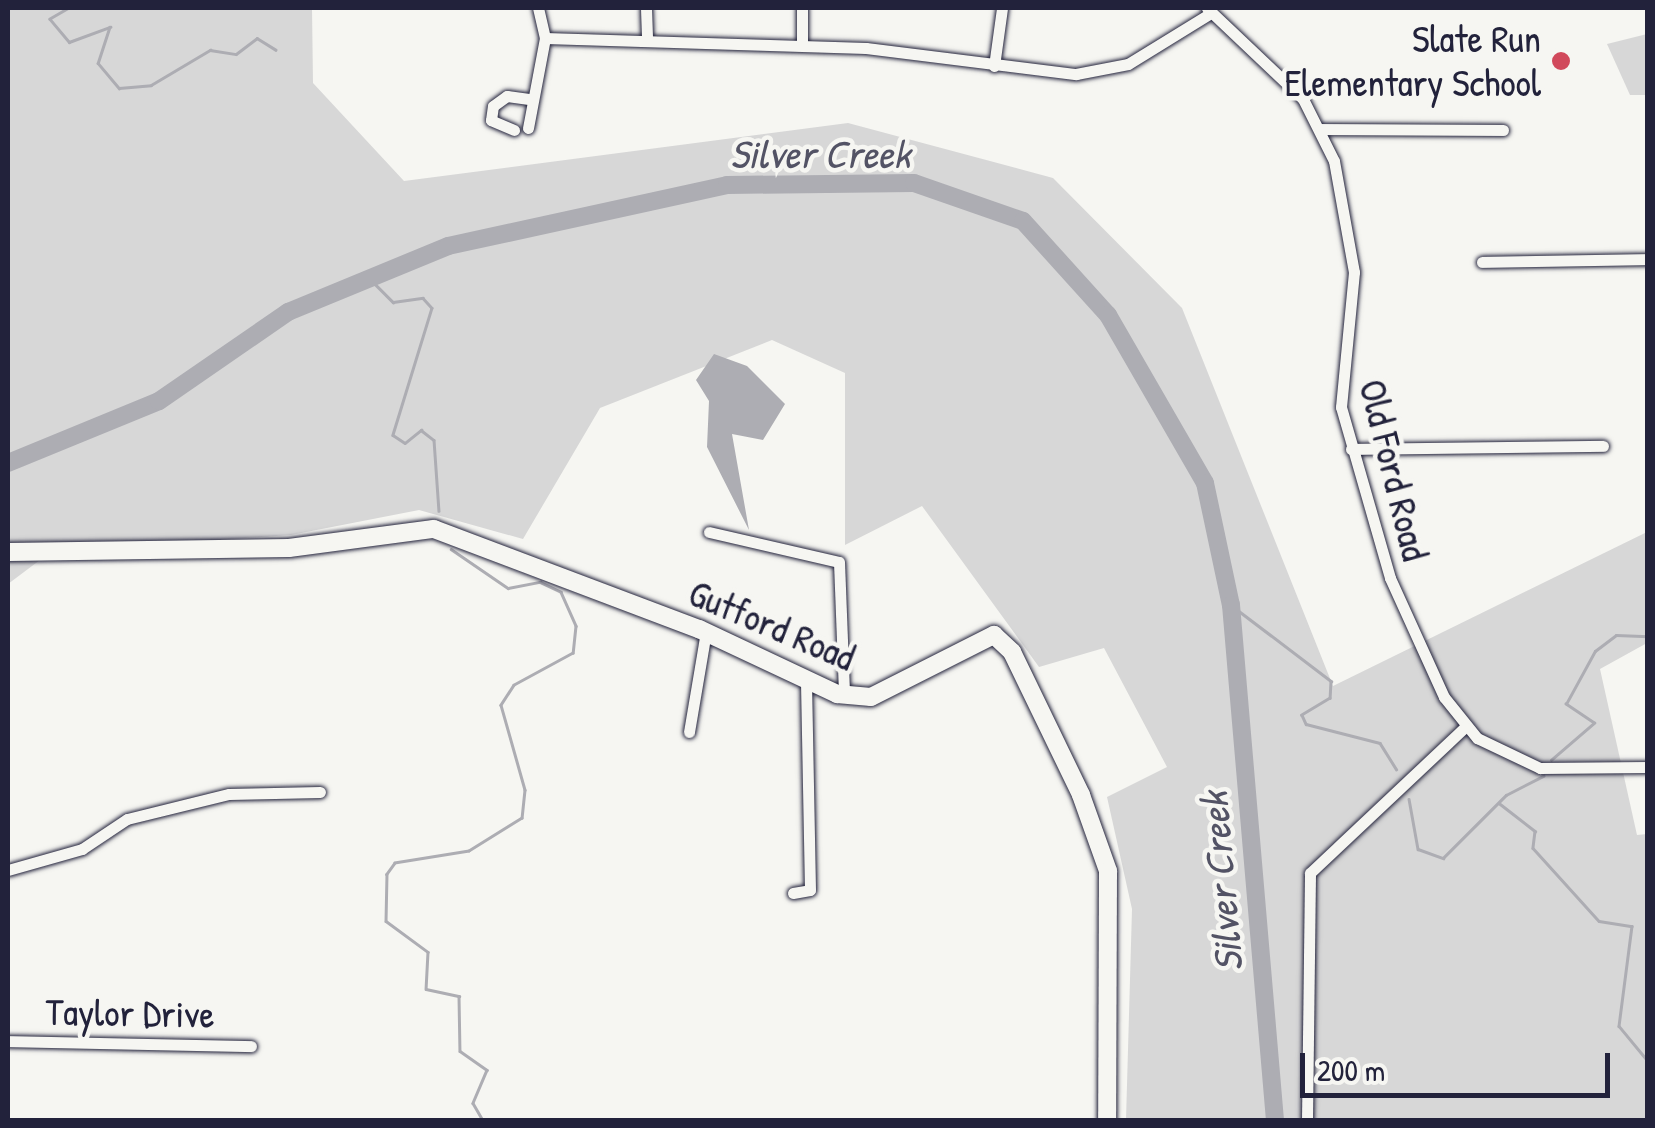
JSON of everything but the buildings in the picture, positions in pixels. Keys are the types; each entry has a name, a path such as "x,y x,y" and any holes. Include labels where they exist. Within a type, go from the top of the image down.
{"street":[{"path":"528,128 530,98 545,38 538,8"},
{"path":"646,8 646,41"},
{"path":"802,8 802,44"},
{"path":"994,66 1002,8"},
{"path":"545,38 802,44 994,66 1119,68 1209,10"},
{"name":"Old Ford Road","path":"1209,10 1291,86 1321,128 1352,234 1353,291 1337,376 1351,449 1410,629 1465,727"},
{"path":"514,130 491,120 494,106 506,96 530,98"},
{"path":"1321,128 1504,130"},
{"path":"1482,262 1648,258"},
{"path":"1351,449 1603,446"},
{"name":"Gutford Road","path":"8,552 289,548 434,529 706,632 844,694 893,692 981,635 1012,652 1108,871 1107,1120"},
{"path":"710,532 840,562 844,694"},
{"path":"689,732 706,632"},
{"path":"793,894 810,890 806,680"},
{"path":"1306,1120 1310,873 1465,727 1540,768 1648,768"},
{"path":"8,870 82,849 126,820 229,794 320,792"},
{"name":"Taylor Drive","path":"8,1041 251,1046"}],"shaded area":[{"path":"8,8 312,8 313,83 404,181 848,123 1053,178 1182,308 1333,686 1647,532 1647,643 1600,669 1637,835 1647,834 1647,1120 1126,1120 1132,909 1107,797 1167,767 1104,648 1039,667 922,506 845,545 845,373 772,340 600,408 523,539 419,510 291,535 52,551 8,584"},
{"path":"1647,34 1647,95 1630,95 1607,44"},
{"path":"714,354 747,366 785,404 763,440 732,434 749,530 707,447 709,401 696,380"}],"waterway":[{"path":"69,8 50,19 69,42 110,27 98,63 119,88 151,85 210,50 236,54 257,38 276,50"},
{"name":"Silver Creek","path":"8,463 159,401 288,312 448,246 727,185 914,183 1023,221 1108,315 1205,483 1231,605 1275,1120"},
{"path":"370,279 393,302 423,298 432,308 393,435 405,443 421,430 434,440 439,511"},
{"path":"451,549 508,588 540,582 561,592 576,626 573,653 514,685 501,705 525,790 522,818 469,851 395,863 387,874 386,921 428,952 426,989 459,996 460,1051 487,1070 473,1103 483,1120"},
{"path":"1231,605 1331,681 1330,698 1302,715 1306,724 1380,743 1396,769"},
{"path":"1551,760 1594,723 1566,704 1595,651 1616,635 1648,636"},
{"path":"1409,799 1418,849 1443,858 1506,795 1543,776"},
{"path":"1499,803 1535,831 1533,848 1599,921 1632,926 1619,1026 1648,1061"}],"place":[{"name":"Slate Run Elementary School","path":"1561,61"}]}
